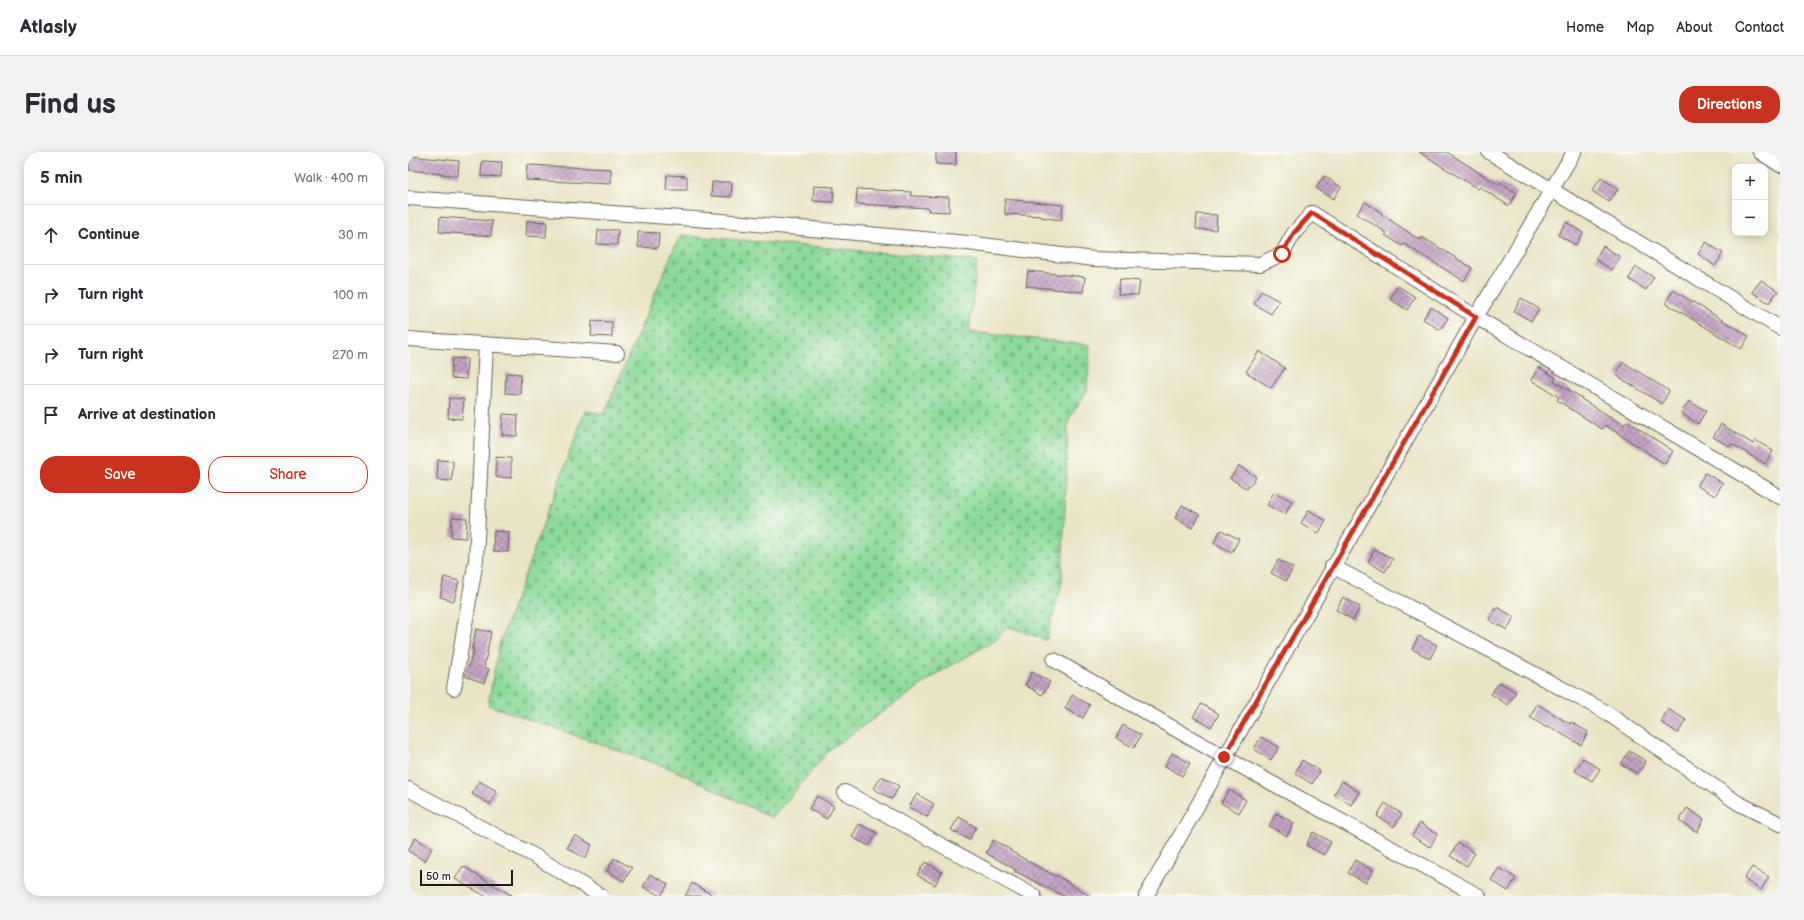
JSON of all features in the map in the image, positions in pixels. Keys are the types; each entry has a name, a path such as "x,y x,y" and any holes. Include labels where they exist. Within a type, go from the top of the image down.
{"street":[{"path":"1489,152 1780,328"},
{"path":"1146,896 1332,566 1476,317 1574,152"},
{"path":"1760,152 1780,164"},
{"path":"408,198 722,221 968,243 1094,259 1260,264 1282,254 1294,233 1312,213 1476,317 1780,497"},
{"path":"408,339 617,352"},
{"path":"454,688 476,560 486,344"},
{"path":"1332,566 1604,711 1738,803 1780,824"},
{"path":"1054,660 1224,757 1479,896"},
{"path":"408,789 533,855 601,896"},
{"path":"845,792 1034,896"}],"green space":[{"path":"680,235 977,261 969,332 1090,345 1087,391 1068,421 1062,583 1046,640 1007,626 996,640 943,670 830,749 772,818 674,770 488,705 499,645 585,411 604,414"}],"building":[{"path":"936,152 956,152 956,165 936,164"},
{"path":"1419,152 1447,152 1499,185 1500,182 1517,193 1509,206 1480,187 1478,189"},
{"path":"410,156 459,161 458,176 409,170"},
{"path":"482,161 502,162 501,177 481,176"},
{"path":"527,165 611,169 611,184 526,180"},
{"path":"667,175 687,176 687,190 666,190"},
{"path":"1324,176 1341,187 1333,199 1316,188"},
{"path":"1601,178 1618,189 1609,202 1592,191"},
{"path":"712,182 732,182 731,197 711,196"},
{"path":"814,186 834,187 833,202 813,201"},
{"path":"857,189 911,192 911,196 949,197 949,212 928,211 929,208 856,204"},
{"path":"1005,199 1063,205 1061,220 1041,216 1005,214"},
{"path":"1365,202 1420,240 1422,237 1472,268 1464,281 1404,244 1402,246 1385,235 1387,233 1357,214"},
{"path":"1197,214 1217,215 1216,230 1196,229"},
{"path":"440,217 492,221 491,236 439,232"},
{"path":"527,221 547,222 546,237 526,236"},
{"path":"1566,222 1583,233 1576,245 1558,235"},
{"path":"598,230 618,230 617,245 597,244"},
{"path":"638,232 659,233 658,248 638,247"},
{"path":"1706,242 1723,253 1715,266 1698,254"},
{"path":"1603,246 1620,257 1612,270 1595,259"},
{"path":"1636,267 1654,277 1646,290 1629,279"},
{"path":"1028,271 1085,277 1083,292 1026,286"},
{"path":"1120,279 1140,281 1138,295 1118,294"},
{"path":"1761,280 1778,291 1769,303 1752,292"},
{"path":"1398,286 1415,297 1407,310 1390,299"},
{"path":"1673,290 1749,336 1741,349 1666,303"},
{"path":"1261,291 1279,301 1271,314 1254,304"},
{"path":"1521,298 1539,309 1531,321 1514,311"},
{"path":"1431,307 1448,318 1440,330 1423,319"},
{"path":"592,321 612,322 612,337 591,336"},
{"path":"1259,351 1285,368 1271,388 1246,372"},
{"path":"452,358 467,359 466,379 451,378"},
{"path":"1623,362 1669,391 1662,404 1616,375"},
{"path":"1539,367 1556,378 1554,381 1582,398 1581,399 1624,425 1627,421 1673,451 1665,464 1605,425 1602,429 1557,400 1559,397 1531,380"},
{"path":"506,373 521,374 520,394 505,393"},
{"path":"449,398 464,399 462,419 448,418"},
{"path":"1689,401 1706,411 1698,424 1681,413"},
{"path":"503,414 518,415 517,436 502,435"},
{"path":"1721,424 1753,444 1755,440 1773,451 1765,464 1732,444 1730,447 1713,437"},
{"path":"496,457 511,458 511,478 496,477"},
{"path":"438,460 453,461 452,481 437,480"},
{"path":"1239,466 1256,477 1247,489 1230,478"},
{"path":"1705,473 1723,483 1715,496 1697,486"},
{"path":"1274,492 1292,501 1285,515 1267,505"},
{"path":"1182,505 1200,515 1192,528 1175,518"},
{"path":"1309,510 1326,521 1318,534 1301,523"},
{"path":"452,517 467,518 466,538 451,537"},
{"path":"1221,530 1239,539 1232,552 1214,543"},
{"path":"494,531 509,532 508,552 493,551"},
{"path":"1375,549 1393,559 1385,572 1368,562"},
{"path":"1278,560 1293,568 1286,581 1271,573"},
{"path":"444,577 459,581 454,601 440,597"},
{"path":"1343,597 1360,607 1353,620 1336,610"},
{"path":"1497,607 1514,617 1507,630 1489,620"},
{"path":"476,629 491,632 484,667 489,669 484,683 465,676 474,650 472,649"},
{"path":"1419,636 1437,645 1430,659 1412,649"},
{"path":"1032,672 1050,682 1042,695 1025,685"},
{"path":"1499,682 1516,692 1508,705 1491,694"},
{"path":"1072,695 1090,705 1083,718 1065,709"},
{"path":"1201,704 1219,714 1211,727 1193,717"},
{"path":"1537,704 1570,724 1571,722 1588,732 1581,745 1548,726 1547,728 1530,717"},
{"path":"1668,709 1686,720 1678,733 1661,722"},
{"path":"1123,725 1141,735 1134,748 1116,738"},
{"path":"1261,737 1279,747 1271,760 1254,749"},
{"path":"1629,751 1646,761 1638,774 1621,764"},
{"path":"1172,753 1190,763 1182,776 1165,766"},
{"path":"1583,758 1600,769 1592,781 1575,771"},
{"path":"1302,760 1320,771 1312,784 1295,773"},
{"path":"881,776 899,786 892,799 874,789"},
{"path":"479,781 497,791 490,804 472,794"},
{"path":"1342,781 1359,792 1351,805 1334,794"},
{"path":"1229,790 1246,800 1239,813 1221,803"},
{"path":"917,794 934,804 927,817 909,807"},
{"path":"817,796 834,806 827,819 809,809"},
{"path":"1385,803 1402,814 1394,827 1377,816"},
{"path":"1687,808 1704,819 1697,832 1679,821"},
{"path":"1276,813 1294,823 1287,836 1269,826"},
{"path":"959,817 976,827 969,840 951,830"},
{"path":"1420,823 1437,834 1430,847 1412,836"},
{"path":"859,824 877,833 869,846 852,837"},
{"path":"1313,832 1331,842 1324,855 1306,845"},
{"path":"575,835 592,845 585,858 567,848"},
{"path":"415,838 432,848 425,861 408,851"},
{"path":"993,840 1090,896 1063,896 1015,871 1015,869 986,853"},
{"path":"1458,843 1475,853 1467,866 1450,856"},
{"path":"614,858 632,868 624,881 607,871"},
{"path":"1355,860 1373,870 1366,883 1348,873"},
{"path":"925,862 942,872 935,885 917,875"},
{"path":"463,866 513,896 485,896 455,879"},
{"path":"1752,867 1769,877 1761,890 1744,879"},
{"path":"1499,868 1516,878 1508,891 1491,880"},
{"path":"650,874 668,884 661,896 643,887"},
{"path":"692,883 714,896 685,896"}],"route":[{"path":"1224,757 1332,566 1476,317 1312,213 1294,233 1282,254"}]}
